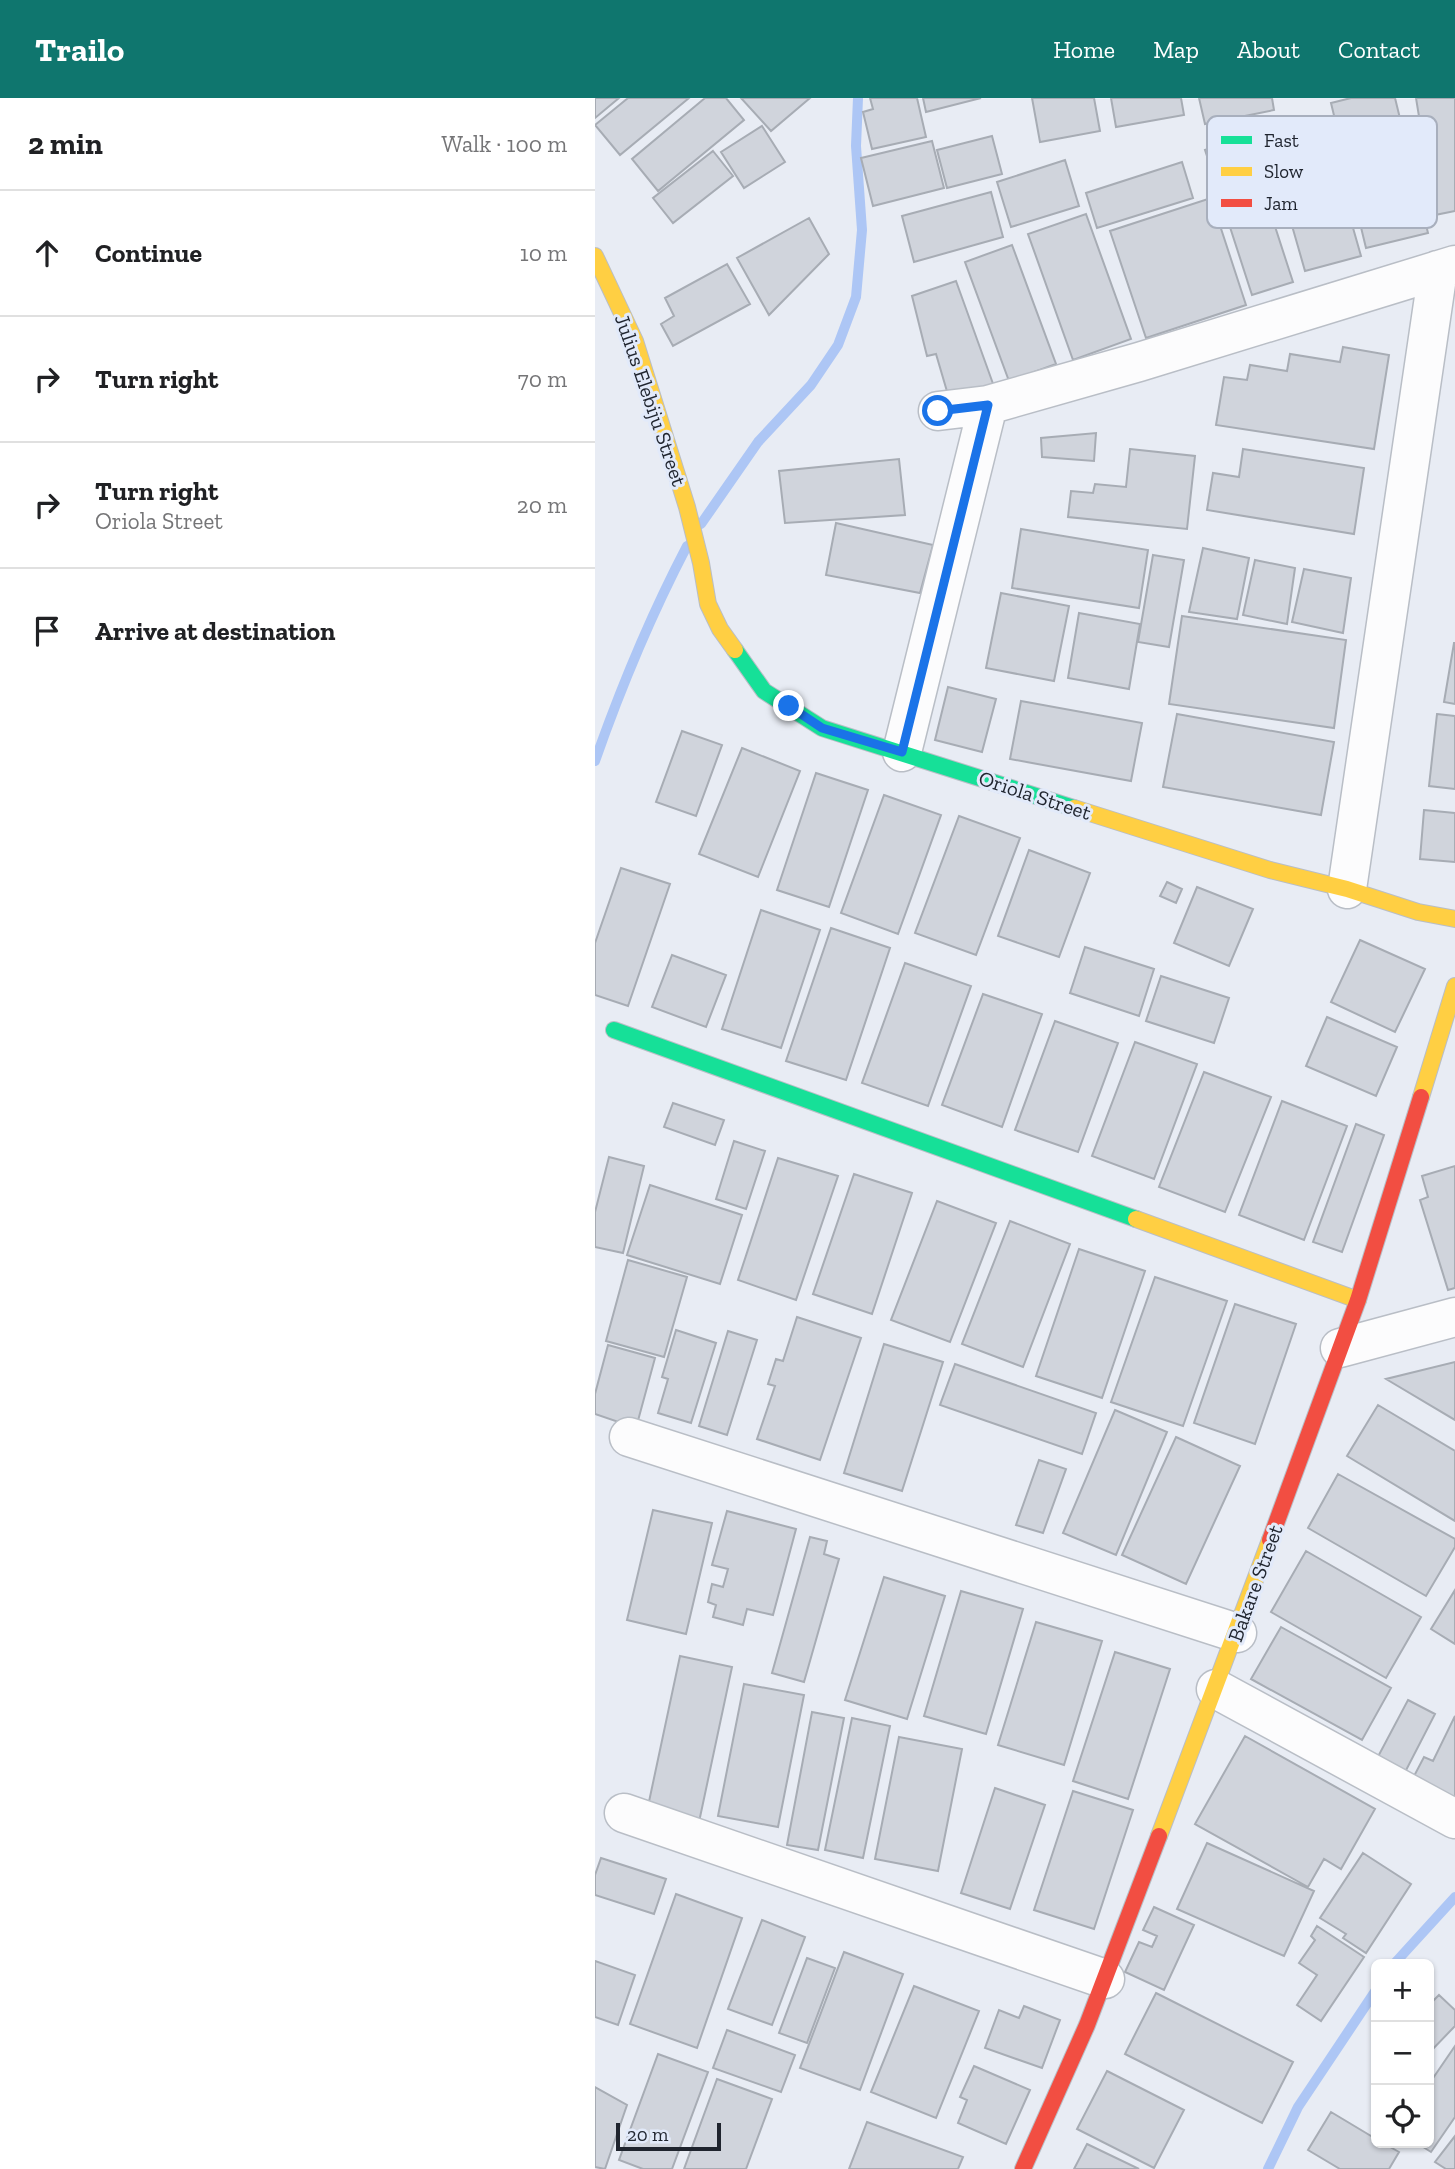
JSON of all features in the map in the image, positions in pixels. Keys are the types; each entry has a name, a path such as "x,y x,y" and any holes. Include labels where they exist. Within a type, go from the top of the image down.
{"street":[{"name":"Julius Elebiju Street","path":"595,256 635,341 687,506 701,563"},
{"path":"938,411 988,405 1139,362 1446,267 1347,889"},
{"path":"902,752 988,405"},
{"name":"Oriola Street","path":"701,563 708,604 720,629 764,691 822,728 1269,870 1347,889 1418,912 1455,919"},
{"name":"Bakare Street","path":"1023,2169 1087,2025 1237,1633 1358,1300 1455,986"},
{"path":"614,1030 1358,1300"},
{"path":"1340,1348 1455,1317"},
{"path":"629,1437 1237,1633"},
{"path":"1216,1689 1455,1819"},
{"path":"624,1813 1105,1979"}],"building":[{"path":"595,98 619,98 595,118"},
{"path":"628,98 689,98 620,155 595,125"},
{"path":"705,98 726,98 744,120 658,191 632,159"},
{"path":"741,98 810,98 771,131"},
{"path":"870,98 917,98 926,137 872,149 863,112 873,109"},
{"path":"923,98 981,98 926,112"},
{"path":"1032,98 1094,98 1100,131 1040,142"},
{"path":"1111,98 1181,98 1184,115 1116,127"},
{"path":"1199,98 1272,98 1274,110 1244,116 1207,116 1205,124"},
{"path":"1351,98 1395,98 1399,116 1334,116 1331,103"},
{"path":"1416,98 1455,98 1455,211 1437,215 1437,116 1419,116"},
{"path":"762,126 785,162 744,188 721,152"},
{"path":"992,136 1002,174 947,188 937,150"},
{"path":"932,141 944,188 873,206 861,158"},
{"path":"713,151 733,176 673,223 653,198"},
{"path":"1065,160 1079,206 1011,227 997,182"},
{"path":"1182,162 1193,198 1097,228 1086,193"},
{"path":"991,192 1003,237 914,262 902,216"},
{"path":"1207,199 1207,228 1221,228 1246,305 1146,338 1110,231"},
{"path":"1086,214 1131,339 1073,360 1028,234"},
{"path":"809,218 829,254 769,315 737,258"},
{"path":"1230,228 1275,228 1293,282 1252,295"},
{"path":"1293,228 1353,228 1361,256 1305,271"},
{"path":"1361,228 1427,228 1428,233 1366,248"},
{"path":"1012,245 1056,364 1009,381 965,262"},
{"path":"727,264 750,304 673,346 661,324 674,316 665,298"},
{"path":"956,281 996,392 951,405 936,354 927,356 912,296"},
{"path":"1343,347 1389,355 1374,449 1216,425 1224,377 1247,380 1250,365 1287,371 1290,354 1340,362"},
{"path":"1096,433 1094,461 1042,457 1041,438"},
{"path":"1130,449 1195,456 1187,529 1068,517 1071,491 1093,493 1095,484 1126,487"},
{"path":"1243,449 1364,468 1354,534 1207,510 1213,473 1239,477"},
{"path":"899,459 905,515 785,523 779,471"},
{"path":"836,523 933,545 920,593 826,575"},
{"path":"1021,529 1148,550 1139,608 1012,588"},
{"path":"1203,548 1249,558 1237,619 1189,612"},
{"path":"1153,555 1184,560 1169,647 1138,642"},
{"path":"1255,560 1295,568 1287,624 1243,615"},
{"path":"1304,569 1351,578 1343,633 1292,622"},
{"path":"1001,593 1069,606 1054,681 986,668"},
{"path":"1079,613 1140,624 1129,689 1068,678"},
{"path":"1182,616 1346,640 1334,728 1169,704"},
{"path":"1455,643 1455,704 1444,702"},
{"path":"948,687 996,699 982,752 935,740"},
{"path":"1021,701 1142,723 1131,781 1010,759"},
{"path":"1177,714 1334,742 1321,815 1163,787"},
{"path":"1437,714 1455,716 1455,789 1429,786"},
{"path":"682,731 722,745 696,816 656,802"},
{"path":"742,748 800,771 758,877 699,854"},
{"path":"816,773 868,790 829,907 777,890"},
{"path":"884,795 941,815 898,934 841,913"},
{"path":"1424,810 1455,813 1455,862 1420,859"},
{"path":"959,816 1020,838 976,955 915,933"},
{"path":"1029,850 1090,873 1059,957 998,936"},
{"path":"621,868 670,884 628,1006 595,995 595,943"},
{"path":"1167,882 1182,889 1176,903 1160,896"},
{"path":"1197,887 1253,909 1229,966 1174,943"},
{"path":"761,910 820,930 781,1048 722,1029"},
{"path":"831,928 890,948 846,1080 786,1061"},
{"path":"1360,940 1425,969 1395,1032 1331,1002"},
{"path":"1085,947 1154,969 1139,1016 1070,993"},
{"path":"672,955 726,975 706,1027 652,1007"},
{"path":"905,963 971,986 928,1106 862,1083"},
{"path":"1161,976 1229,998 1214,1043 1146,1021"},
{"path":"983,994 1042,1014 1002,1127 942,1105"},
{"path":"1327,1017 1397,1047 1376,1096 1306,1066"},
{"path":"1055,1021 1118,1043 1078,1152 1015,1130"},
{"path":"1135,1042 1197,1064 1154,1179 1092,1156"},
{"path":"1204,1072 1271,1097 1225,1212 1159,1187"},
{"path":"1282,1101 1347,1126 1304,1240 1239,1215"},
{"path":"673,1103 724,1120 715,1145 664,1127"},
{"path":"1356,1124 1384,1135 1342,1252 1313,1242"},
{"path":"734,1141 765,1151 746,1209 716,1199"},
{"path":"609,1157 644,1166 623,1253 595,1247 595,1212"},
{"path":"778,1158 838,1176 796,1300 738,1280"},
{"path":"1455,1166 1455,1288 1448,1290 1420,1200 1428,1197 1422,1176"},
{"path":"854,1174 912,1193 872,1314 813,1294"},
{"path":"650,1185 742,1215 720,1284 627,1255"},
{"path":"937,1201 996,1223 950,1342 891,1320"},
{"path":"1010,1221 1070,1244 1023,1367 962,1344"},
{"path":"1079,1249 1145,1271 1102,1398 1036,1376"},
{"path":"628,1260 687,1277 664,1357 606,1341"},
{"path":"1155,1277 1227,1301 1183,1426 1111,1402"},
{"path":"1235,1304 1296,1324 1255,1444 1194,1423"},
{"path":"797,1317 861,1338 820,1460 757,1439 775,1386 768,1384 776,1359 783,1361"},
{"path":"676,1330 716,1343 691,1423 658,1413 668,1379 662,1377"},
{"path":"728,1331 757,1340 727,1435 699,1426"},
{"path":"884,1344 943,1362 902,1491 844,1473"},
{"path":"608,1345 655,1358 636,1428 595,1414 595,1394"},
{"path":"1455,1362 1455,1420 1386,1379"},
{"path":"955,1364 1096,1413 1082,1454 940,1405"},
{"path":"1378,1405 1455,1451 1455,1521 1347,1456"},
{"path":"1115,1410 1167,1432 1116,1555 1063,1533"},
{"path":"1176,1437 1240,1466 1186,1584 1122,1555"},
{"path":"1039,1460 1066,1469 1043,1533 1016,1525"},
{"path":"1338,1474 1455,1539 1455,1547 1426,1596 1308,1528"},
{"path":"653,1510 712,1523 686,1634 627,1620"},
{"path":"727,1511 796,1529 773,1615 747,1609 743,1625 713,1617 716,1605 708,1602 712,1584 723,1587 728,1569 712,1565"},
{"path":"810,1537 827,1541 824,1554 839,1559 804,1682 772,1673"},
{"path":"1306,1551 1421,1617 1386,1678 1271,1612"},
{"path":"884,1577 945,1596 907,1719 845,1700"},
{"path":"1455,1590 1455,1644 1431,1629"},
{"path":"961,1591 1023,1609 986,1734 924,1716"},
{"path":"1036,1622 1102,1641 1064,1765 998,1745"},
{"path":"1281,1627 1391,1688 1362,1740 1251,1679"},
{"path":"1115,1652 1170,1669 1128,1799 1073,1781"},
{"path":"680,1656 732,1667 699,1822 647,1811"},
{"path":"744,1684 804,1695 778,1827 718,1816"},
{"path":"1408,1700 1435,1714 1401,1780 1373,1766"},
{"path":"812,1712 844,1718 818,1850 787,1845"},
{"path":"1455,1716 1455,1799 1413,1778 1424,1757 1433,1761"},
{"path":"852,1718 890,1726 863,1858 825,1850"},
{"path":"1245,1736 1375,1809 1341,1869 1324,1859 1308,1887 1195,1824"},
{"path":"899,1737 962,1749 938,1871 875,1859"},
{"path":"995,1788 1045,1805 1010,1909 961,1893"},
{"path":"1073,1791 1133,1810 1094,1929 1034,1910"},
{"path":"1207,1843 1314,1891 1284,1956 1177,1909"},
{"path":"1363,1853 1411,1884 1366,1953 1343,1938 1346,1934 1320,1918"},
{"path":"601,1858 666,1879 654,1914 595,1895 595,1875"},
{"path":"676,1894 742,1918 697,2048 630,2024"},
{"path":"1154,1907 1194,1925 1164,1990 1125,1972 1139,1942 1152,1947 1157,1936 1143,1930"},
{"path":"762,1920 805,1937 772,2025 728,2009"},
{"path":"1317,1926 1364,1957 1321,2021 1297,2005 1317,1975 1299,1963 1315,1940 1311,1936"},
{"path":"844,1952 903,1974 860,2090 800,2068"},
{"path":"807,1958 835,1968 807,2043 779,2033"},
{"path":"595,1961 635,1975 618,2025 595,2017"},
{"path":"914,1986 979,2011 936,2118 871,2092"},
{"path":"1156,1993 1293,2062 1262,2123 1125,2054"},
{"path":"1439,1995 1455,2010 1455,2026 1434,2048 1434,2022 1434,2000"},
{"path":"1024,2006 1060,2020 1042,2068 985,2048 999,2010 1019,2018"},
{"path":"727,2030 795,2055 781,2092 713,2068"},
{"path":"1455,2046 1455,2117 1434,2148 1434,2085 1434,2077"},
{"path":"658,2054 708,2072 672,2169 643,2169 619,2160"},
{"path":"974,2066 1030,2090 1006,2144 958,2123 967,2100 960,2097"},
{"path":"1107,2071 1184,2110 1154,2168 1077,2129"},
{"path":"717,2079 772,2099 746,2169 684,2169"},
{"path":"595,2087 627,2105 605,2169 595,2167"},
{"path":"1331,2112 1371,2136 1371,2148 1392,2148 1399,2152 1389,2169 1340,2169 1308,2150"},
{"path":"867,2122 963,2157 958,2169 849,2169"},
{"path":"1455,2136 1455,2169 1446,2169 1435,2162"},
{"path":"1087,2144 1139,2169 1074,2169"}],"waterway":[{"path":"701,524 758,442 811,385 838,345 856,297 862,230 856,146 858,98"},
{"path":"595,761 637,652 687,546"},
{"path":"1399,1959 1455,1897"},
{"path":"1268,2169 1298,2107 1371,1998"}],"traffic: fast":[{"path":"735,650 764,691 822,728 1074,808"},
{"path":"614,1030 1136,1219"}],"traffic: slow":[{"path":"595,256 635,341 687,507 708,604 720,629 735,650"},
{"path":"1074,808 1270,870 1347,889 1418,912 1455,919"},
{"path":"1421,1097 1455,986"},
{"path":"1136,1219 1358,1300"},
{"path":"1159,1836 1270,1540"}],"traffic: jam":[{"path":"1270,1540 1358,1300 1421,1097"},
{"path":"1023,2169 1087,2025 1159,1836"}],"route":[{"path":"789,706 822,728 902,752 988,405 938,411"}]}
